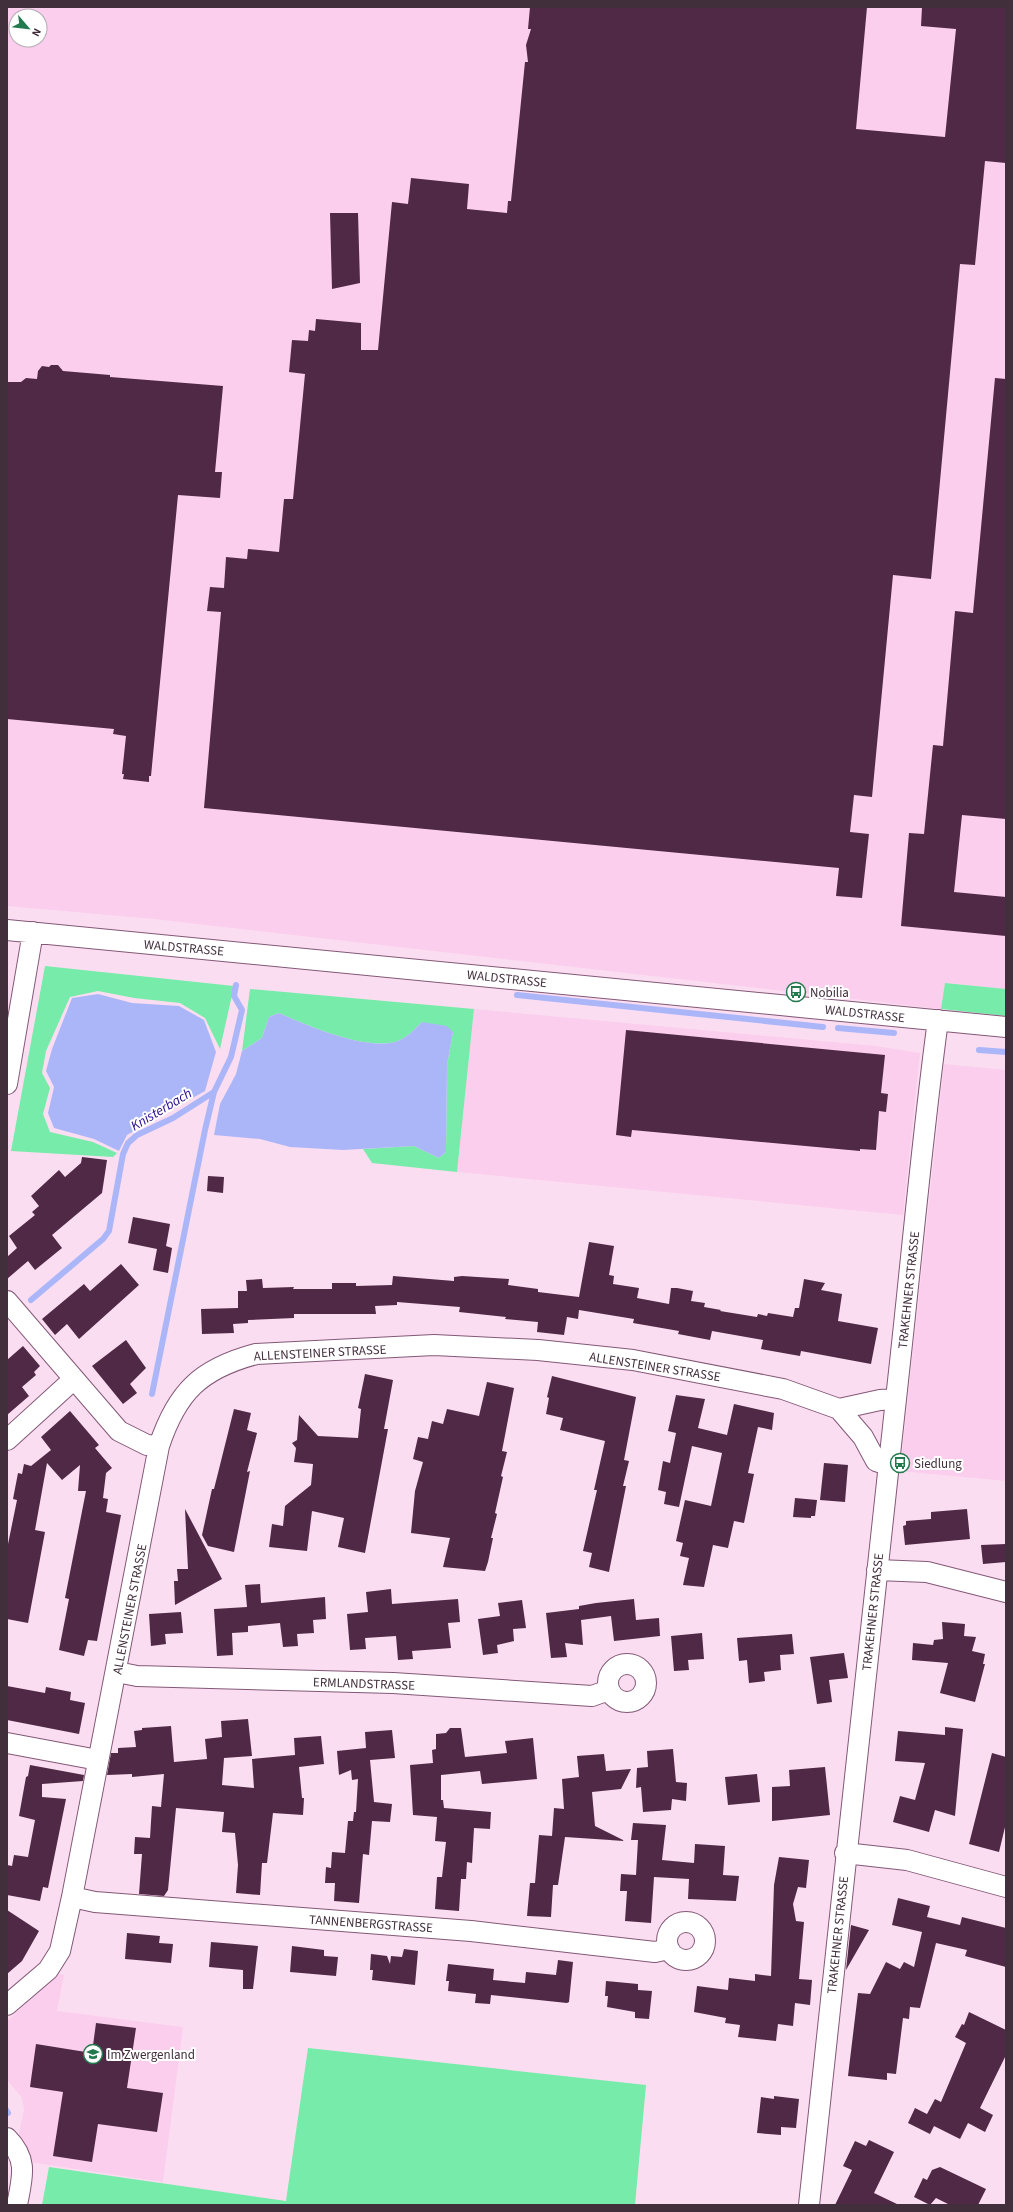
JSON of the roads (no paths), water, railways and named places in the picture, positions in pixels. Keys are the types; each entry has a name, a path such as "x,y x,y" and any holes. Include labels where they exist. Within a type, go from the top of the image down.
{"street":[{"name":"WALDSTRASSE","path":"7,930 1006,1027"},
{"path":"7,1084 33,932"},
{"name":"TRAKEHNER STRASSE","path":"809,2205 928,1094 938,1020"},
{"path":"7,1300 119,1430 147,1445 159,1446"},
{"name":"ALLENSTEINER STRASSE","path":"7,2005 48,1970 60,1951 117,1672 159,1446 167,1421 176,1406 190,1387 212,1370 231,1360 256,1354 434,1345 538,1350 633,1360 744,1380 783,1389 839,1409 863,1437 876,1461 888,1465"},
{"path":"7,1440 74,1379"},
{"path":"839,1409 880,1400 896,1399"},
{"path":"877,1570 927,1572 1006,1592"},
{"name":"ERMLANDSTRASSE","path":"117,1672 137,1676 393,1683 592,1696 609,1690"},
{"path":"7,1743 98,1760"},
{"path":"846,1853 907,1860 1006,1887"},
{"name":"TANNENBERGSTRASSE","path":"72,1897 95,1902 471,1930 655,1952 669,1949"},
{"path":"7,2138 18,2153 24,2170 18,2205"}],"water":[{"path":"98,994 132,1003 179,1006 204,1020 216,1052 205,1091 127,1135 119,1151 94,1139 54,1128 48,1113 54,1087 46,1071 52,1049 72,998"},
{"path":"279,1013 320,1030 352,1040 368,1043 382,1044 399,1041 410,1034 422,1022 447,1026 453,1032 447,1065 446,1152 439,1158 414,1146 343,1150 290,1147 260,1139 214,1135 220,1104 236,1074 242,1051 262,1038 269,1017"}],"waterway":[{"name":"Knisterbach","path":"31,1300 103,1239 109,1231 123,1154 128,1143 137,1135 173,1118 214,1092 231,1057 242,1010 234,996 236,985"},
{"path":"517,995 823,1027"},
{"path":"838,1028 894,1033"},
{"path":"979,1050 1006,1052"},
{"path":"152,1394 214,1092"}],"place":[{"name":"Nobilia","path":"796,992"},
{"name":"Siedlung","path":"900,1463"},
{"name":"Im Zwergenland","path":"93,2054"}]}
